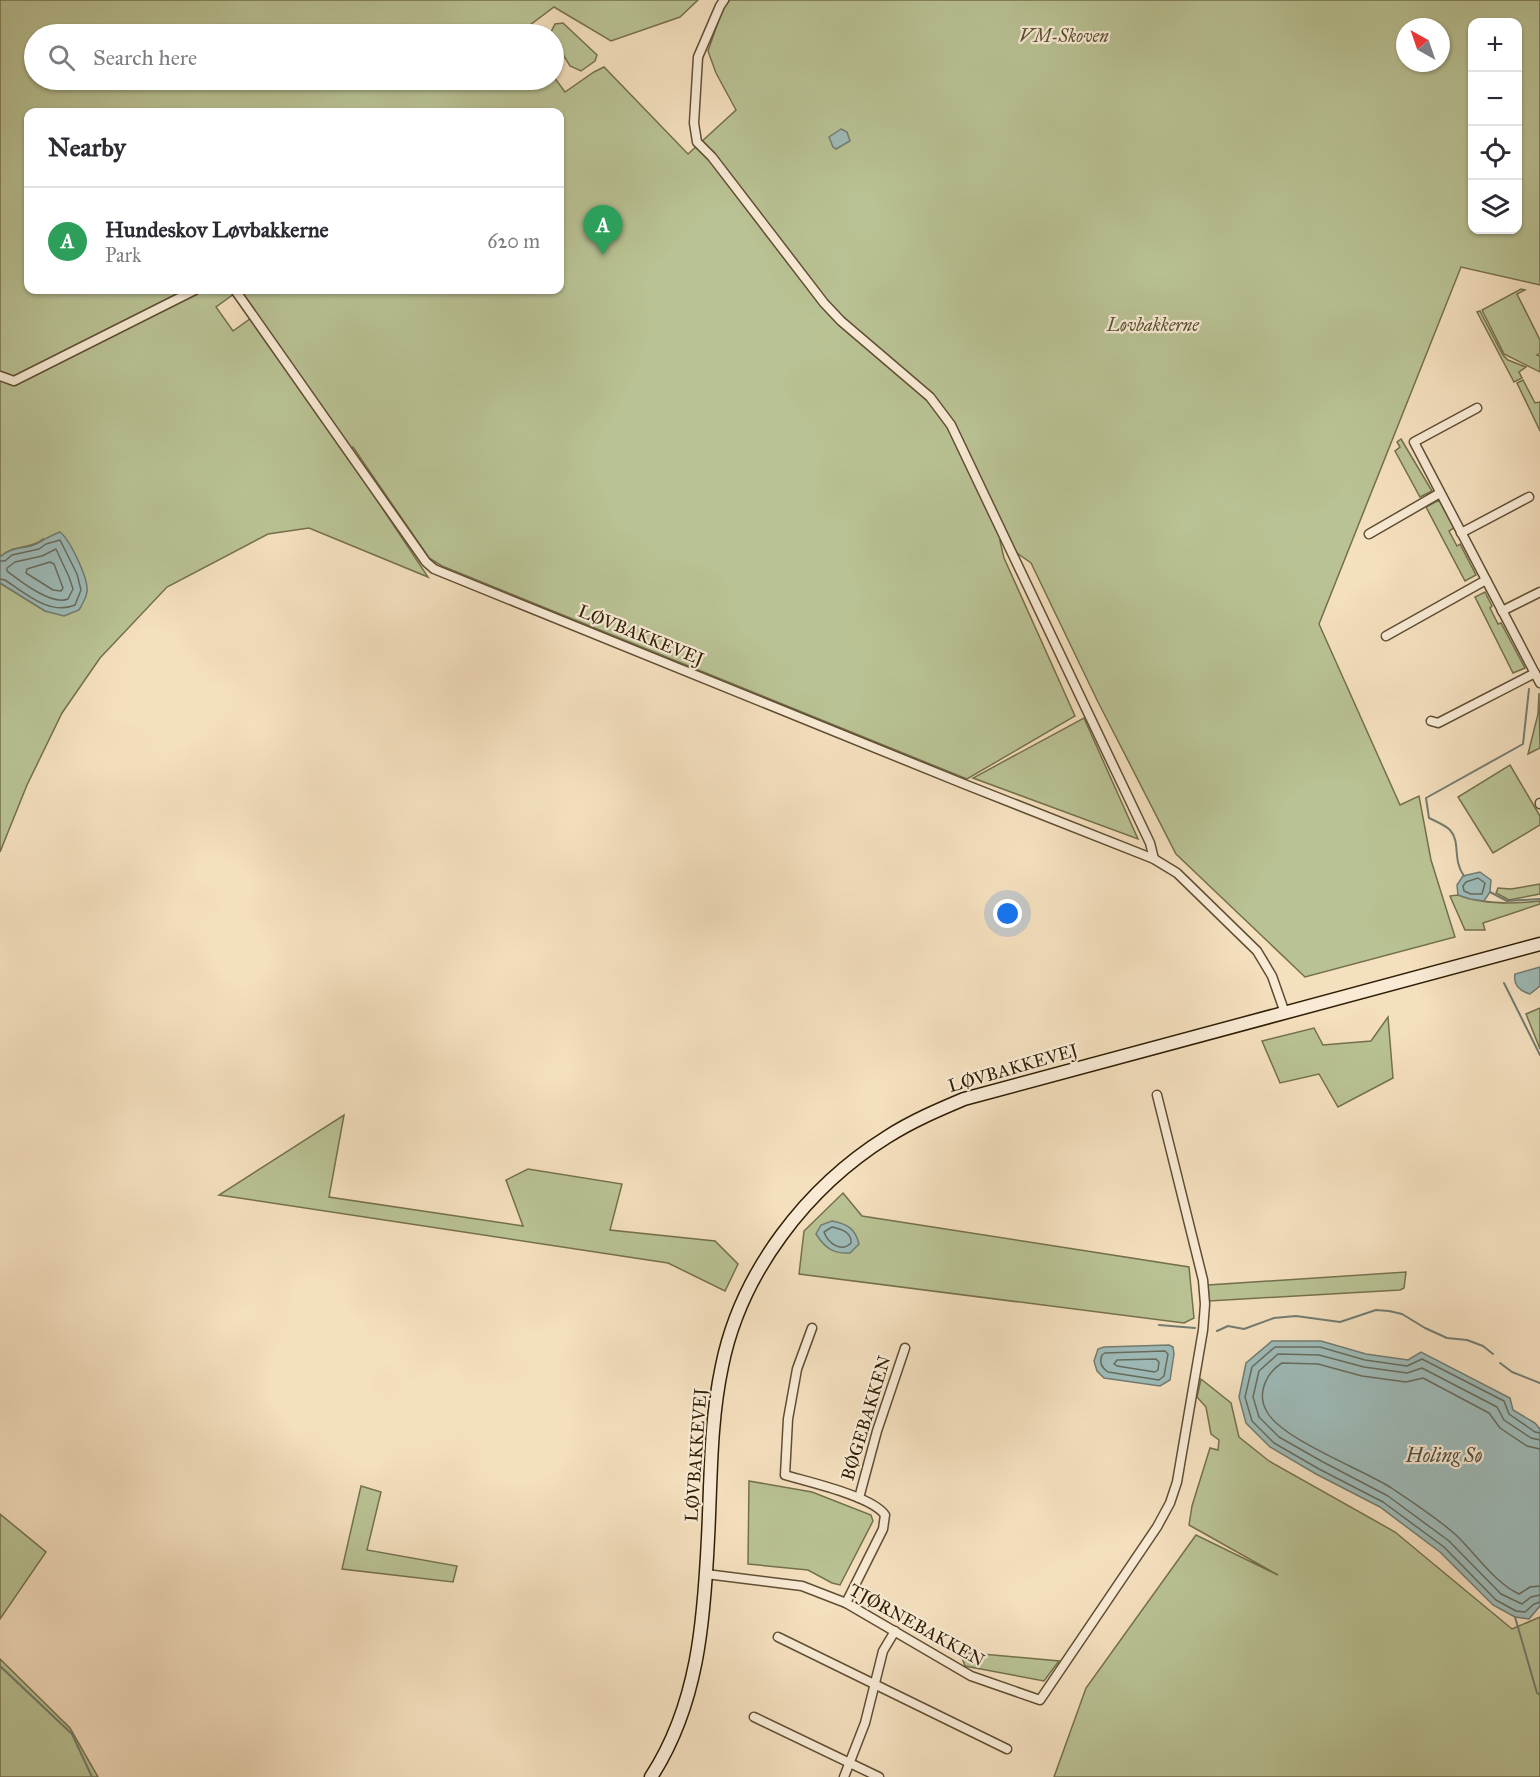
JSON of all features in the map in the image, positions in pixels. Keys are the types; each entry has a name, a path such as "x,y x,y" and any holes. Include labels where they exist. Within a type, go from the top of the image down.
{"street":[{"path":"724,0 698,57 694,123 697,142 712,157 824,303 930,397 951,425 1150,843 1154,858"},
{"path":"0,376 14,381 187,294"},
{"name":"LØVBAKKEVEJ","path":"238,294 434,569 952,780 1154,858 1177,873 1257,951 1272,976 1285,1013"},
{"path":"1477,408 1414,442 1540,683"},
{"path":"1369,534 1440,493"},
{"path":"1461,533 1529,497"},
{"path":"1386,636 1486,580"},
{"path":"1502,611 1540,592"},
{"path":"1431,721 1438,723 1534,673"},
{"name":"LØVBAKKEVEJ","path":"651,1777 661,1762 687,1699 697,1661 703,1621 714,1413 722,1364 732,1330 747,1292 764,1262 804,1207 831,1179 888,1136 929,1113 964,1099 1540,944"},
{"name":"TJØRNEBAKKEN","path":"706,1574 802,1586 846,1603 971,1676 1040,1700 1157,1527 1170,1503 1177,1482 1196,1373 1205,1304 1203,1280 1157,1095"},
{"name":"BØGEBAKKEN","path":"812,1328 797,1370 788,1419 784,1475 859,1498 885,1515 885,1522 846,1603"},
{"name":"BØGEBAKKEN","path":"859,1498 877,1431 905,1348"},
{"path":"844,1777 865,1723 884,1651 895,1631"},
{"path":"778,1637 1007,1749"},
{"path":"754,1717 879,1777"}],"green space":[{"name":"Løvbakkerne","path":"0,0 698,0 680,17 611,41 554,7 531,24 24,24 24,90 564,90 565,92 604,67 688,154 736,110 716,73 708,51 723,8 730,0 1540,0 1540,285 1461,267 1319,624 1400,805 1419,796 1431,860 1455,937 1305,977 1176,854 1098,702 1031,563 1000,541 1004,558 1075,716 967,779 442,566 429,558 353,447 345,452 428,577 309,528 268,534 167,587 100,658 62,713 27,785 0,852 0,583 45,611 43,539 12,550 0,557","holes":["234,294 251,318 233,331 216,307"]},
{"path":"563,23 597,55 595,61 581,71 570,66 564,56 564,24 555,24"},
{"path":"1521,289 1525,290 1517,294 1540,340 1540,353 1537,355 1540,356 1540,372 1504,354 1482,310"},
{"path":"1480,311 1503,355 1508,360 1526,367 1519,372 1522,378 1514,382 1477,312"},
{"path":"1523,380 1535,403 1540,402 1540,431 1517,383"},
{"path":"1401,439 1432,491 1420,497 1395,451 1400,447 1397,442"},
{"path":"1439,500 1454,528 1449,531 1457,546 1460,544 1476,575 1465,581 1426,507"},
{"path":"1485,592 1498,624 1501,623 1525,668 1513,673 1475,597"},
{"path":"1539,693 1540,748 1528,754 1538,714"},
{"path":"1084,718 1138,839 973,778"},
{"path":"1510,765 1540,816 1540,825 1493,853 1458,797"},
{"path":"1540,884 1540,894 1509,900 1496,893 1498,888 1511,889"},
{"path":"1458,895 1488,902 1540,901 1540,904 1483,923 1485,930 1465,930 1450,896"},
{"path":"1540,1008 1540,1049 1526,1014"},
{"path":"1388,1017 1393,1078 1338,1107 1319,1074 1280,1083 1262,1041 1314,1028 1323,1045 1371,1041"},
{"path":"344,1115 329,1197 523,1226 506,1180 528,1169 622,1184 610,1230 715,1241 738,1264 725,1291 668,1263 219,1195"},
{"path":"843,1193 862,1216 1189,1267 1194,1318 1184,1323 799,1274 804,1231"},
{"path":"1406,1272 1404,1288 1400,1290 1209,1301 1208,1285"},
{"path":"1201,1379 1231,1403 1239,1437 1269,1461 1395,1532 1512,1629 1540,1617 1540,1777 1054,1777 1086,1688 1196,1535 1278,1575 1189,1525 1192,1506 1210,1448 1218,1450 1219,1440 1211,1434 1206,1407 1197,1397"},
{"path":"749,1481 812,1492 871,1515 873,1521 840,1585 808,1570 748,1564"},
{"path":"361,1486 381,1492 367,1550 457,1566 453,1582 342,1569"},
{"path":"0,1514 46,1552 0,1619"},
{"path":"960,1652 1059,1661 1044,1681 965,1666"},
{"path":"0,1659 70,1728 98,1777 0,1777"}],"water":[{"path":"841,129 847,132 850,141 836,149 829,137"},
{"path":"60,532 78,560 87,586 86,597 79,610 64,616 45,611 0,583 0,557 10,550 33,545"},
{"path":"1480,872 1491,880 1490,892 1484,901 1458,895 1457,885 1463,876"},
{"path":"1540,967 1540,986 1530,994 1518,987 1515,974"},
{"path":"832,1221 846,1225 853,1230 859,1244 850,1253 830,1249 816,1234 821,1225"},
{"name":"Holing Sø","path":"1272,1341 1321,1341 1366,1354 1408,1360 1421,1352 1510,1398 1513,1410 1535,1423 1540,1429 1540,1606 1529,1619 1515,1617 1493,1605 1440,1552 1380,1507 1270,1447 1246,1423 1239,1397 1246,1363"},
{"path":"1169,1345 1173,1347 1174,1354 1170,1380 1160,1386 1104,1378 1097,1371 1094,1361 1098,1349 1104,1347"}],"waterway":[{"path":"1464,876 1458,863 1453,835 1445,826 1429,818 1426,798 1523,744 1529,689"},
{"path":"1490,892 1507,901 1540,899"},
{"path":"1504,983 1540,1055"},
{"path":"1217,1331 1228,1326 1244,1329 1274,1318 1296,1316 1340,1322 1376,1310 1389,1311 1402,1314 1447,1338 1467,1340 1483,1346 1493,1354"},
{"path":"1159,1325 1195,1328"},
{"path":"1500,1363 1512,1372 1540,1383"},
{"path":"1515,1617 1537,1693 1540,1695"},
{"path":"0,1666 72,1734 92,1777"}],"place":[{"name":"Hundeskov Løvbakkerne","path":"603,255"}],"park label":[{"name":"VM-Skoven","path":"1064,36"}]}
